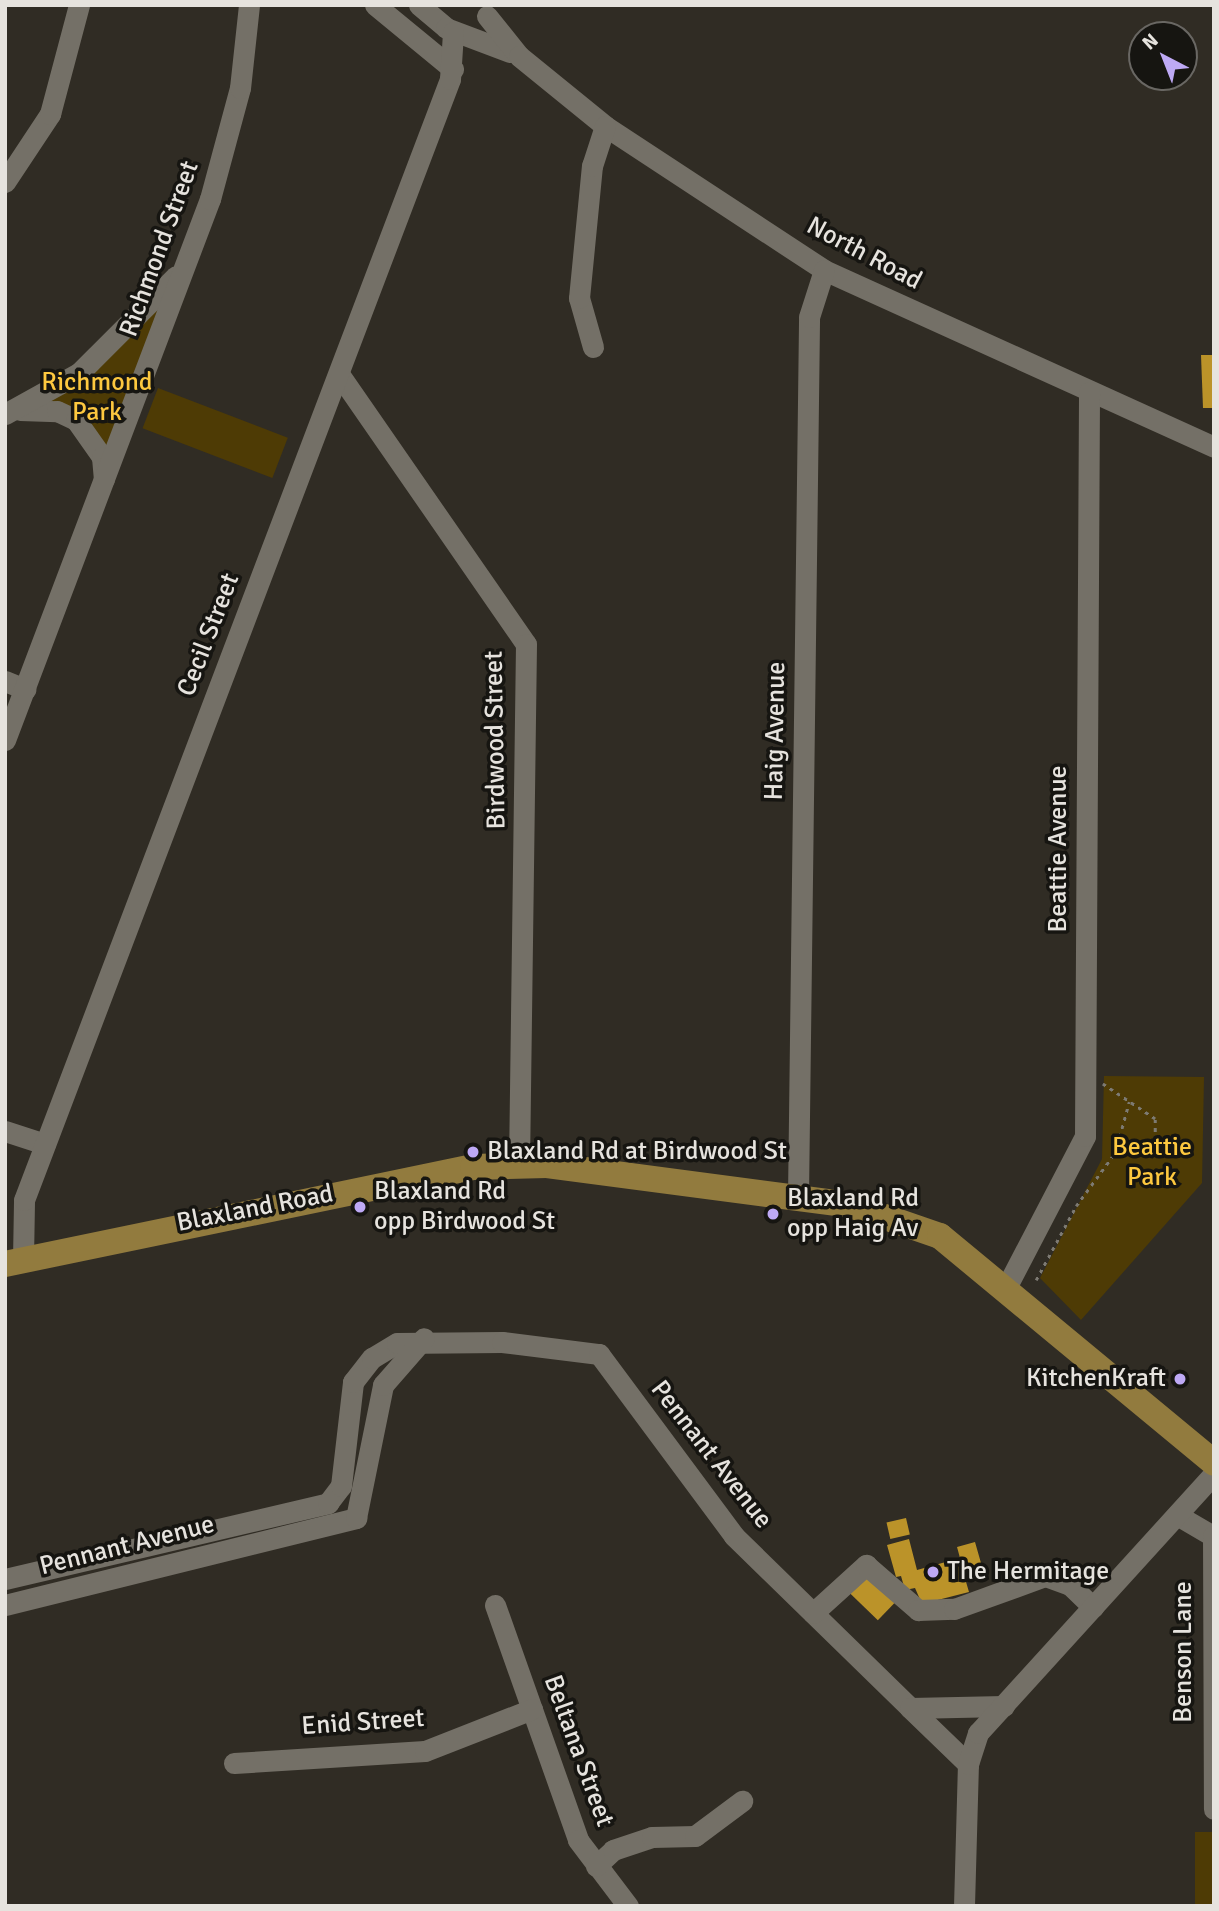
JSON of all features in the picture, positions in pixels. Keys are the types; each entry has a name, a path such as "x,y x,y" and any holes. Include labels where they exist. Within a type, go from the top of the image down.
{"main road":[{"name":"Blaxland Road","path":"14,1261 435,1173 519,1164 798,1197 917,1224 1007,1286 1214,1463"}],"street":[{"path":"5,182 50,114 79,5"},
{"name":"Richmond Street","path":"5,740 15,685 104,483 186,264 230,137 249,5"},
{"path":"375,5 452,74 473,51 494,45"},
{"name":"North Road","path":"419,5 460,33 519,56 605,126 824,270 1214,447"},
{"name":"North Road","path":"460,33 491,10 519,56"},
{"name":"Cecil Street","path":"14,1261 13,1222 452,74 460,33"},
{"path":"593,347 579,298 592,166 605,126"},
{"path":"10,412 113,345 186,264"},
{"name":"Haig Avenue","path":"798,1197 809,317 824,270"},
{"name":"Birdwood Street","path":"338,374 526,644 519,1164"},
{"name":"Beattie Avenue","path":"1007,1286 1085,1136 1089,392"},
{"path":"10,412 57,411 76,420 102,457 104,483"},
{"path":"5,1131 45,1144"},
{"name":"Pennant Avenue","path":"5,1579 328,1503 341,1486 353,1382 372,1359 397,1343 424,1338 599,1354 734,1536 968,1764"},
{"name":"Pennant Avenue","path":"5,1605 356,1518 383,1385 424,1338"},
{"path":"964,1906 968,1764 978,1733 1214,1474"},
{"name":"Benson Lane","path":"1177,1515 1213,1536 1213,1808"},
{"path":"813,1613 866,1565 918,1610 954,1609 1045,1576 1070,1586 1093,1607"},
{"name":"Beltana Street","path":"495,1605 578,1840 628,1906"},
{"path":"910,1708 1004,1706"},
{"name":"Enid Street","path":"234,1763 425,1751 532,1709"},
{"path":"596,1866 613,1850 652,1837 695,1836 742,1801"}],"path":[{"path":"1087,1071 1155,1119 1155,1140 1142,1153 1115,1153"},
{"path":"1036,1280 1076,1206 1115,1153 1129,1101"}],"green space":[{"name":"Richmond Park","path":"161,301 106,453 37,404"},
{"path":"158,388 288,438 272,478 143,428"},
{"name":"Beattie Park","path":"1104,1076 1204,1077 1202,1183 1081,1320 1040,1278 1102,1159"},
{"path":"1195,1832 1214,1832 1214,1906 1195,1906"}],"building":[{"path":"1201,355 1214,355 1214,408 1203,408"},
{"path":"906,1518 910,1535 890,1539 887,1522"},
{"name":"The Hermitage","path":"909,1539 917,1570 960,1558 957,1547 975,1542 983,1570 964,1575 969,1592 922,1604 915,1588 905,1590 901,1576 896,1577 887,1545"},
{"path":"865,1573 895,1602 878,1620 848,1591"}],"place":[{"name":"Blaxland Rd at Birdwood St","path":"473,1152"},
{"name":"Blaxland Rd opp Birdwood St","path":"360,1207"},
{"name":"Blaxland Rd opp Haig Av","path":"773,1214"},
{"name":"KitchenKraft","path":"1180,1379"},
{"name":"The Hermitage","path":"933,1572"}]}
